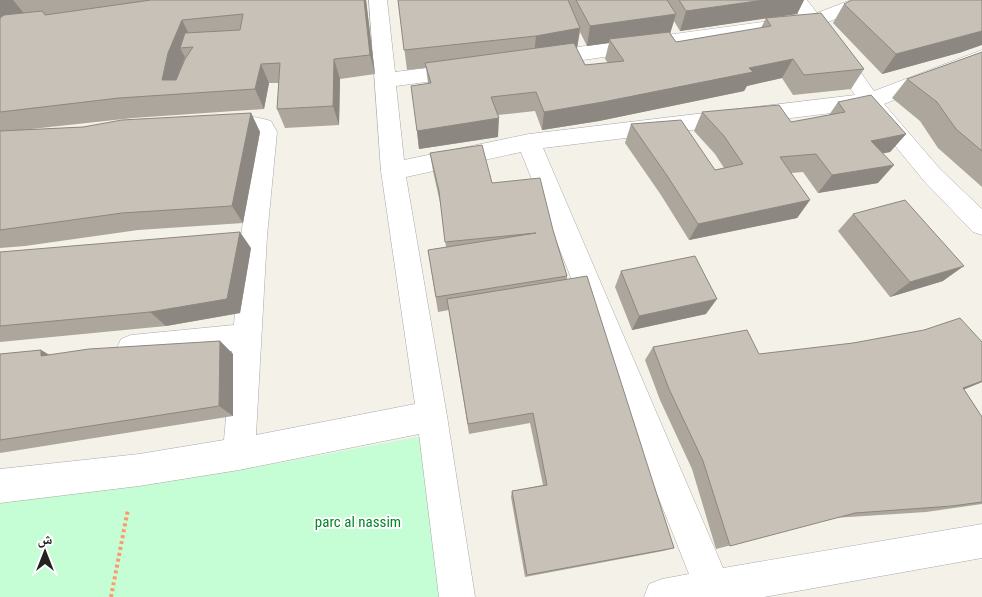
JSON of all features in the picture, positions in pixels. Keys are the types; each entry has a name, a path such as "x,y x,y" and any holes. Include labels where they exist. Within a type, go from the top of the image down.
{"street":[{"path":"378,0 393,171 432,416 457,597"},
{"path":"798,0 870,101 932,175 982,225"},
{"path":"522,62 813,21 868,0"},
{"path":"393,171 529,142 870,101 982,57"},
{"path":"386,80 483,67"},
{"path":"200,126 254,124 265,128 244,237 246,337 239,454"},
{"path":"529,142 713,588"},
{"path":"108,350 246,337"},
{"path":"0,486 139,470 239,454 432,416"},
{"path":"662,597 982,541"}],"path":[{"path":"111,597 132,488 139,470"}],"green space":[{"name":"parc al nassim","path":"423,436 440,597 0,597 0,497 148,482 257,467"}],"building":[{"path":"151,0 364,0 370,55 334,59 333,106 277,109 280,63 261,64 255,89 119,98 0,112 0,18 4,15 42,11 45,15","holes":["243,14 240,30 185,33 180,48 193,47 185,59 176,80 162,80 168,53 182,20"]},
{"path":"398,0 568,0 580,28 536,36 404,50"},
{"path":"576,0 667,0 676,14 590,26"},
{"path":"679,0 764,0 686,11"},
{"path":"852,0 982,0 982,31 896,54 844,4"},
{"path":"821,13 864,69 804,75 793,59 749,68 753,72 544,112 536,92 491,97 499,118 417,131 411,86 431,83 425,63 574,43 585,65 624,61 609,39 669,32 676,42 771,26 766,18"},
{"path":"982,52 982,151 956,129 937,102 907,79"},
{"path":"871,95 906,134 871,141 894,165 832,175 816,154 780,157 810,200 698,224 631,124 681,120 715,170 743,164 724,136 702,112 779,105 791,122 845,112 838,102"},
{"path":"251,113 232,206 122,213 0,230 0,131 83,127 122,120"},
{"path":"482,145 492,183 540,178 567,276 436,297 428,250 536,233 445,242 439,191 430,153"},
{"path":"905,200 964,266 910,282 853,214"},
{"path":"240,232 227,299 150,312 0,326 0,252"},
{"path":"695,256 717,299 639,316 621,271"},
{"path":"587,276 674,548 527,575 512,491 547,485 533,413 468,424 447,299"},
{"path":"960,318 982,342 982,381 963,388 982,417 982,502 855,513 730,546 703,461 669,389 653,347 747,330 759,354 853,343 924,330"},
{"path":"220,341 219,406 0,440 0,354 41,350 41,356 89,349"}]}
